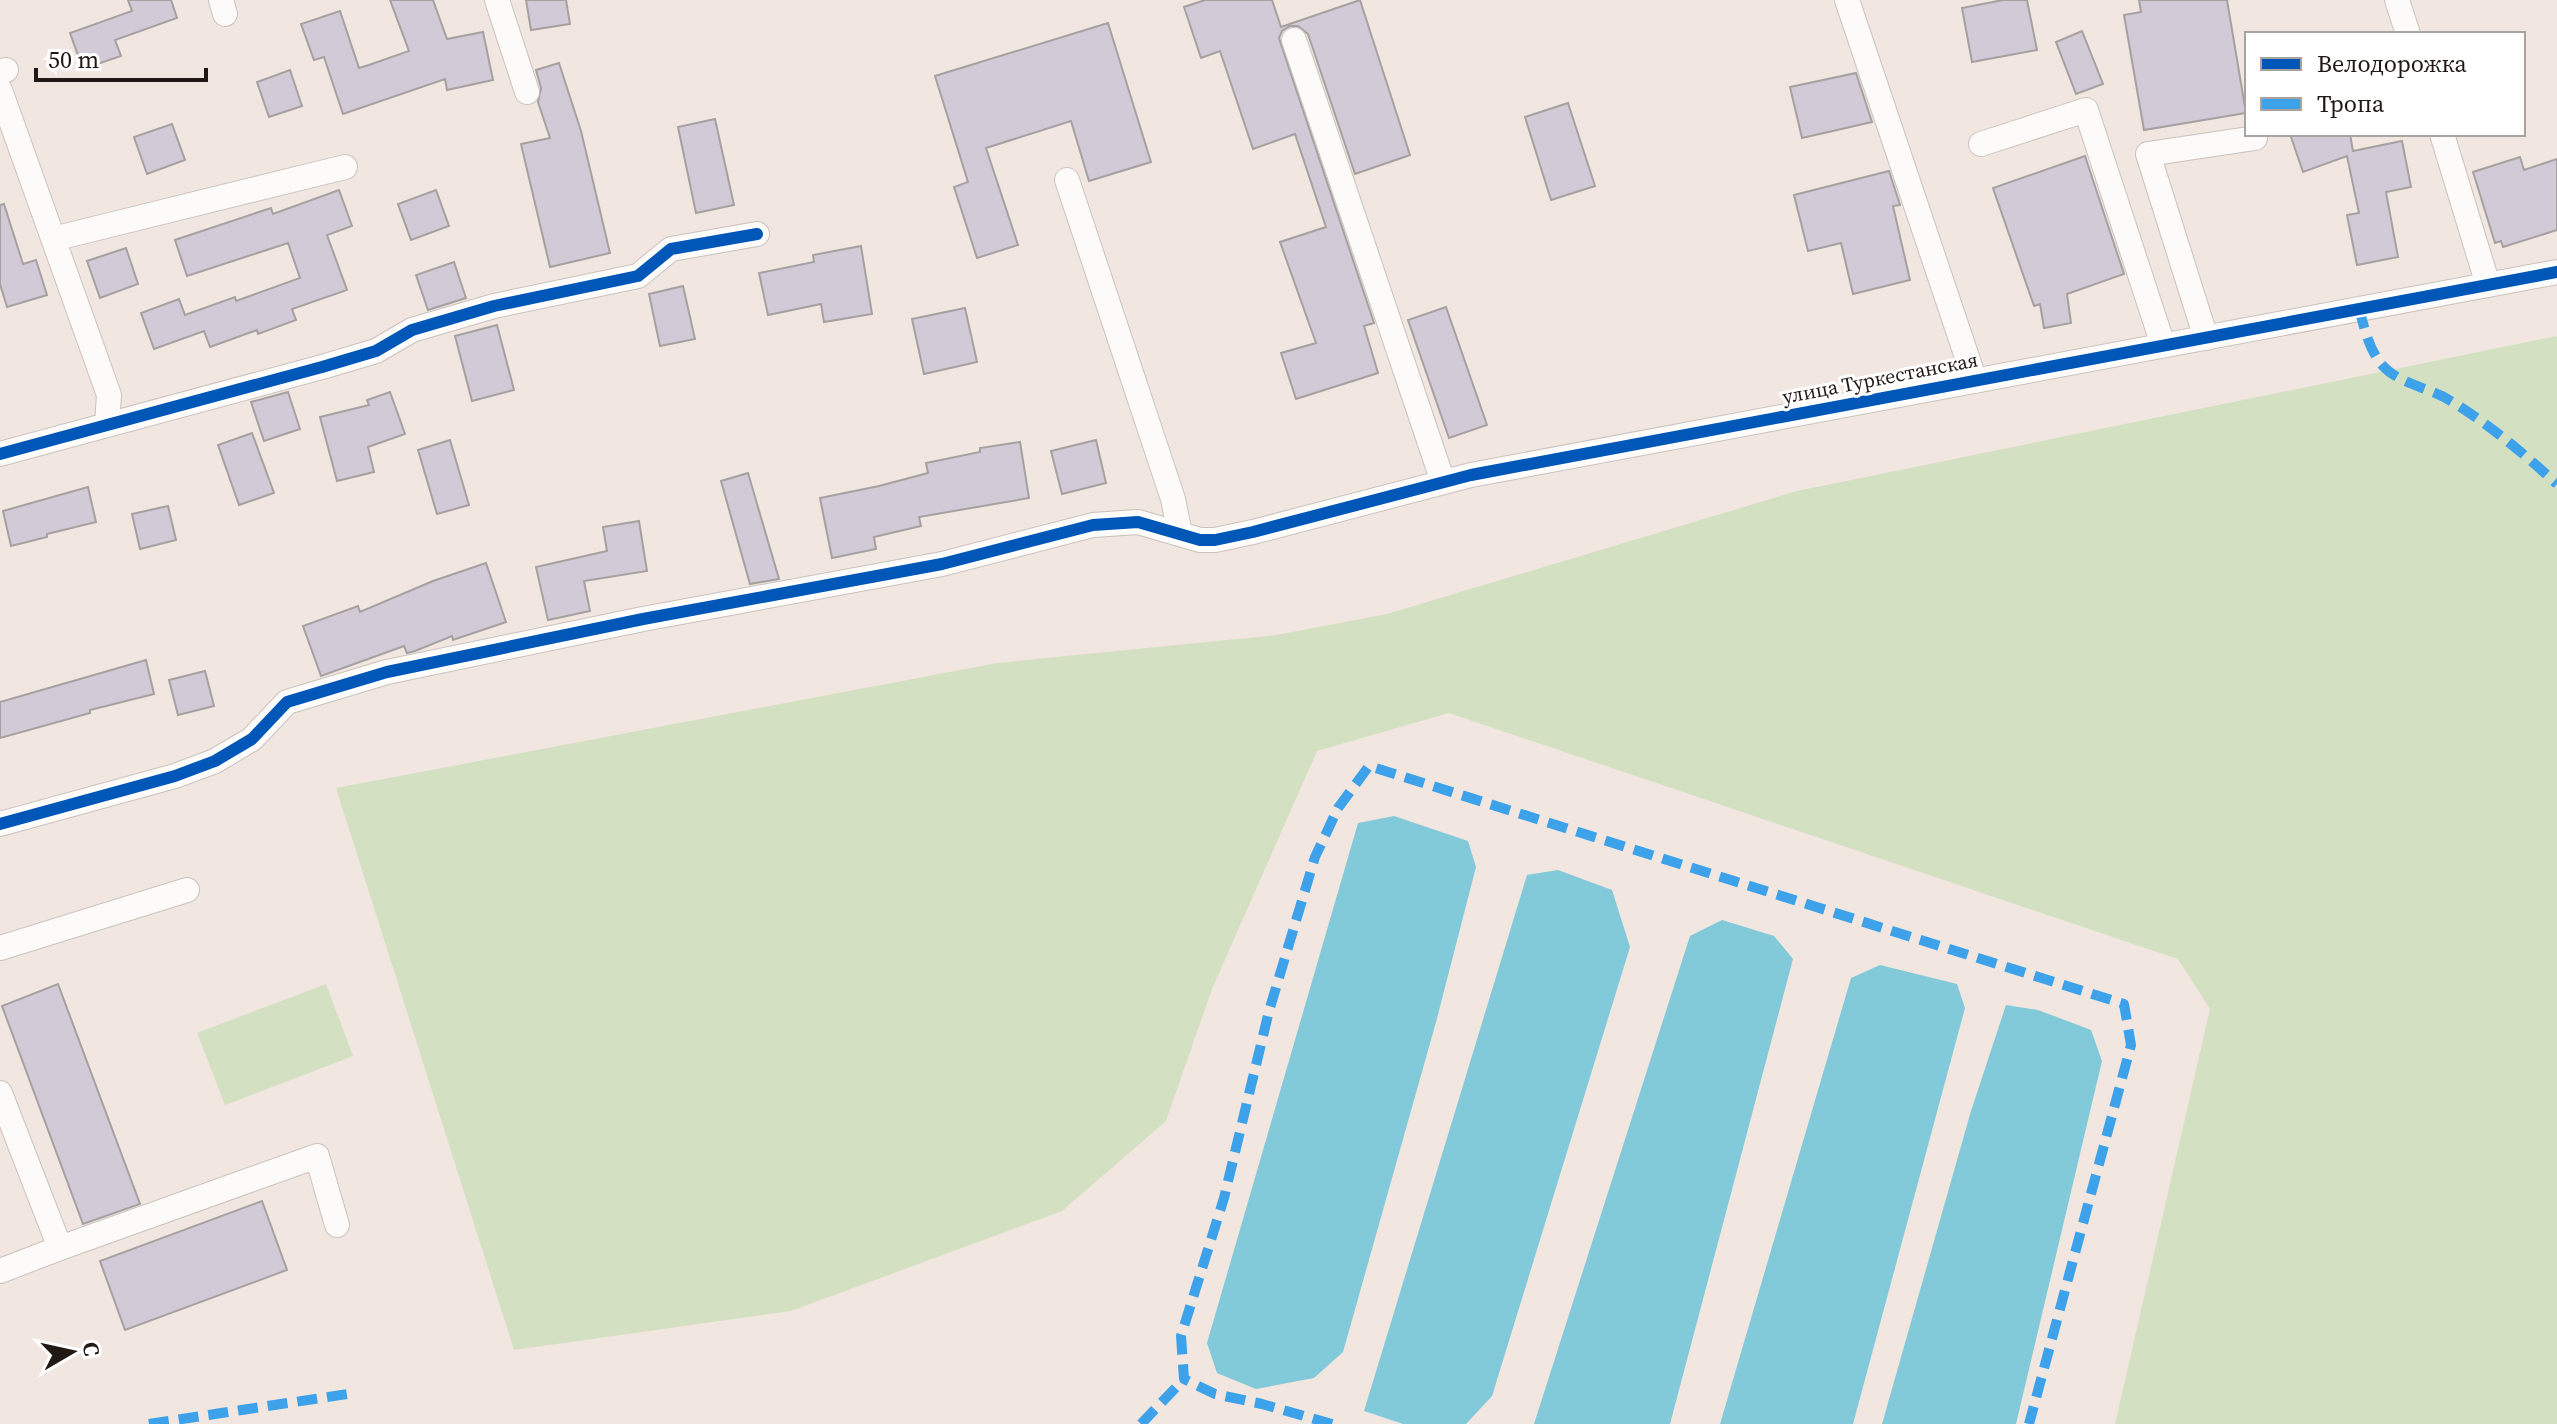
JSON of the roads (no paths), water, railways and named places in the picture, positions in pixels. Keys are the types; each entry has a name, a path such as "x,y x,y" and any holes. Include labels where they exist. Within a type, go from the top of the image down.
{"street":[{"path":"497,0 527,92"},
{"path":"1847,0 1975,381"},
{"path":"2397,0 2407,32"},
{"path":"1294,40 1443,482"},
{"path":"2,77 53,239 109,395 107,423"},
{"path":"1981,144 2086,110 2163,345"},
{"path":"2443,136 2488,285"},
{"path":"2206,338 2148,154 2255,138"},
{"path":"53,239 345,167"},
{"path":"0,824 175,776 215,761 252,739 287,702 387,672 643,619 942,564 1093,525 1138,522 1180,534 1173,499 1067,180"},
{"path":"0,454 376,351 412,330 494,306 638,276 671,249 757,234"},
{"name":"улица Туркестанская","path":"1180,534 1200,540 1215,540 1487,472 2557,272"},
{"path":"0,948 187,890"},
{"path":"0,1093 60,1248"},
{"path":"0,1271 317,1156 337,1225"}],"water":[{"path":"1394,816 1468,841 1476,867 1436,1022 1343,1352 1314,1378 1256,1389 1217,1373 1207,1343 1358,823"},
{"path":"1558,870 1612,890 1630,947 1492,1396 1466,1424 1403,1424 1364,1411 1527,875"},
{"path":"1722,920 1774,936 1793,959 1670,1424 1534,1424 1690,936"},
{"path":"1880,965 1957,984 1965,1008 1853,1424 1720,1424 1851,978"},
{"path":"2006,1005 2038,1010 2091,1030 2102,1061 2016,1424 1882,1424 1971,1111"}]}
